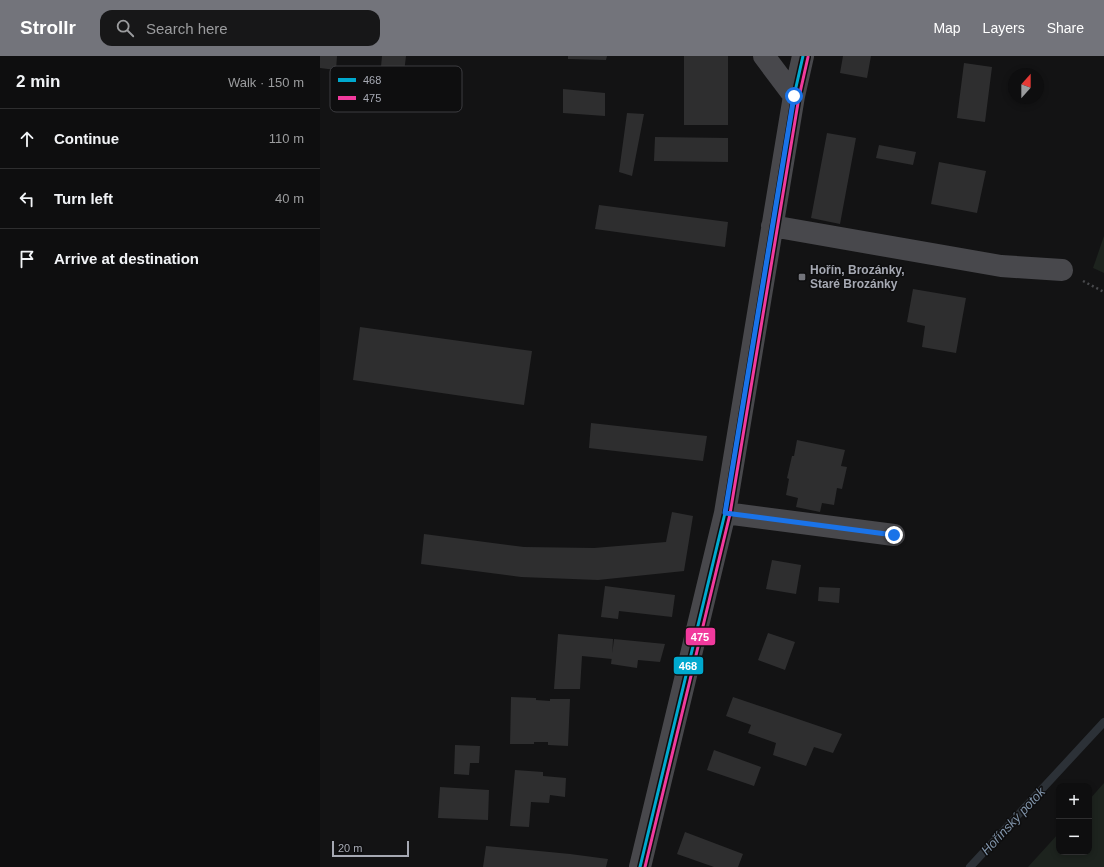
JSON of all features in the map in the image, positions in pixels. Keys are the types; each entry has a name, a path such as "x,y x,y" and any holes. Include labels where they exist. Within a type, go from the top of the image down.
{"street":[{"path":"764,56 794,96"},
{"path":"640,867 725,513 794,96 803,56"},
{"path":"772,226 1001,266 1062,270"},
{"path":"725,513 894,535"}],"shaded area":[{"path":"1104,236 1104,273 1093,268"},
{"path":"1104,783 1104,867 1028,867 1056,836 1056,855 1092,855 1092,797"}],"building":[{"path":"320,56 337,56 336,66 330,66 330,69 320,68"},
{"path":"382,56 406,56 405,66 381,66"},
{"path":"568,56 607,56 606,60 568,59"},
{"path":"684,56 728,56 728,125 684,125"},
{"path":"843,56 871,56 867,78 840,73"},
{"path":"964,63 992,67 985,122 957,118"},
{"path":"563,89 605,93 605,116 563,113"},
{"path":"627,113 644,114 632,176 619,172"},
{"path":"827,133 856,138 840,224 811,218"},
{"path":"655,137 728,138 728,162 654,161"},
{"path":"879,145 916,152 913,165 876,158"},
{"path":"939,162 986,171 977,213 931,204"},
{"path":"599,205 728,222 725,247 595,229"},
{"path":"913,289 966,298 956,353 922,347 925,326 907,322"},
{"path":"360,327 532,351 524,405 353,380"},
{"path":"591,423 707,436 703,461 589,448"},
{"path":"797,440 845,450 841,466 847,467 842,489 837,488 834,505 822,503 820,512 796,507 798,498 786,495 789,479 787,478"},
{"path":"672,512 693,516 684,571 598,580 521,577 421,564 424,534 524,547 594,548 666,542"},
{"path":"772,560 801,565 796,594 766,589"},
{"path":"605,586 675,595 672,617 619,611 618,619 601,617"},
{"path":"819,587 840,588 839,603 818,601"},
{"path":"768,633 795,642 785,670 758,660"},
{"path":"558,634 613,639 612,659 582,656 580,689 554,689"},
{"path":"614,639 665,644 660,662 638,660 637,668 611,664"},
{"path":"511,697 536,698 536,700 550,701 550,699 570,699 568,746 548,745 548,742 534,742 534,744 510,744"},
{"path":"733,697 842,734 833,753 814,747 806,766 773,755 776,743 748,733 751,725 726,716"},
{"path":"455,745 480,746 479,763 470,763 469,775 454,774"},
{"path":"714,750 761,767 754,786 707,770"},
{"path":"515,770 543,772 543,776 566,778 565,797 550,795 549,803 531,802 529,827 510,826"},
{"path":"440,787 489,790 488,820 438,818"},
{"path":"685,832 743,854 738,867 714,867 677,854"},
{"path":"486,846 608,859 606,867 483,867"}],"waterway":[{"name":"Hořínský potok","path":"970,867 1104,722"}],"transit line":[{"name":"468","path":"640,867 725,513 794,96 803,56"},
{"name":"475","path":"645,867 730,514 799,97 808,57"}],"place":[{"name":"Hořín, Brozánky, Staré Brozánky","path":"802,277"}],"route":[{"path":"794,96 725,513 894,535"}]}
